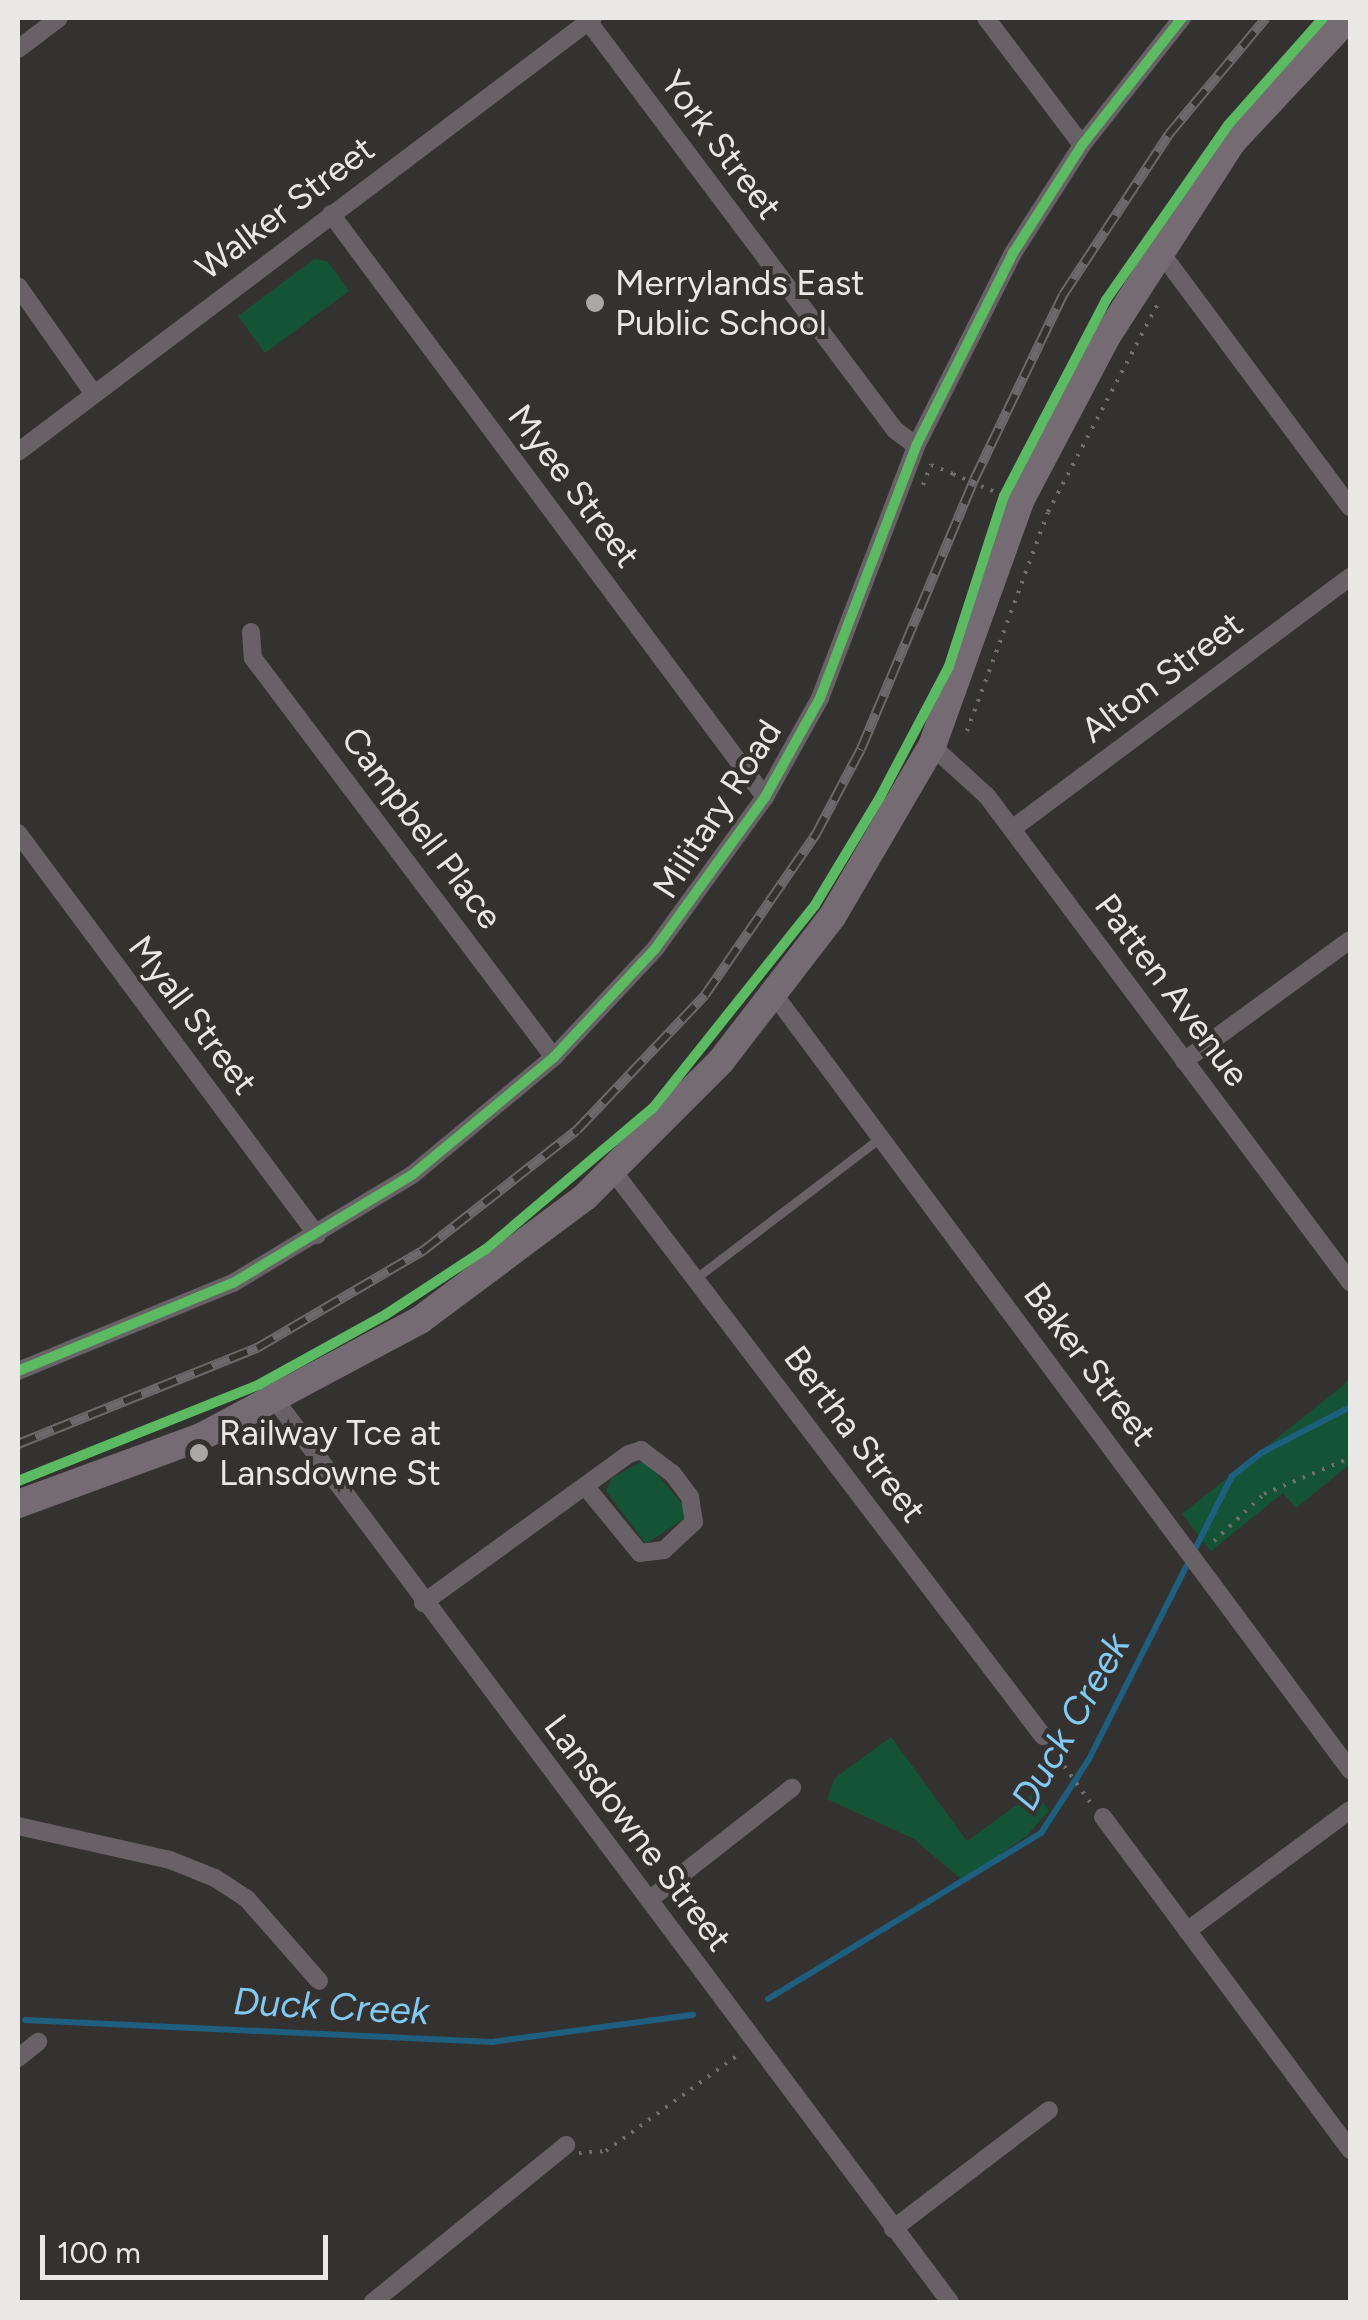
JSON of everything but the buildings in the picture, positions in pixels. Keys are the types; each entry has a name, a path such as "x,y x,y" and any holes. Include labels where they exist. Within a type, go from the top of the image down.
{"main road":[{"path":"18,1504 201,1437 276,1400 448,1302 613,1171 776,997 863,868 932,746 974,642 1020,501 1160,250 1232,142 1348,18"}],"street":[{"path":"18,48 59,18"},
{"path":"986,18 1082,145"},
{"name":"Military Road","path":"18,1371 234,1284 437,1157 554,1058 655,948 765,796 820,698 916,446 1005,267 1082,145 1182,18"},
{"name":"Walker Street","path":"18,452 590,20"},
{"name":"York Street","path":"590,20 895,430 916,446"},
{"name":"Myee Street","path":"331,214 765,796"},
{"path":"1160,250 1350,507"},
{"path":"18,286 94,394"},
{"name":"Alton Street","path":"1012,829 1350,577"},
{"name":"Campbell Place","path":"251,632 253,658 554,1058"},
{"name":"Patten Avenue","path":"932,746 961,767 1012,829 1350,1282"},
{"name":"Myall Street","path":"18,834 317,1235"},
{"path":"1184,1061 1350,940"},
{"name":"Baker Street","path":"776,997 1350,1770"},
{"name":"Bertha Street","path":"613,1171 1044,1736"},
{"name":"Lansdowne Street","path":"276,1400 423,1603 950,2302"},
{"path":"423,1603 629,1454 651,1453 690,1498 694,1522 664,1550 640,1553 586,1488"},
{"path":"650,1900 792,1788"},
{"path":"1187,1931 1350,1810"},
{"path":"1103,1817 1350,2150"},
{"path":"18,1826 170,1860 215,1878 248,1899 319,1981"},
{"path":"18,2058 38,2042"},
{"path":"893,2229 1049,2110"},
{"path":"373,2302 560,2150"}],"lane":[{"path":"696,1278 881,1137"}],"path":[{"path":"967,730 1048,512 1160,299"},
{"path":"920,491 931,465 982,486 1008,489 1002,511"},
{"path":"1214,1542 1264,1494 1350,1458"},
{"path":"1044,1736 1082,1793"},
{"path":"560,2150 606,2151 755,2042"}],"green space":[{"path":"314,259 327,261 349,291 265,353 238,316"},
{"path":"1350,1380 1350,1464 1296,1508 1283,1493 1211,1551 1182,1514"},
{"path":"645,1460 683,1505 685,1518 646,1544 606,1491 612,1478"},
{"path":"891,1737 967,1841 1035,1792 1049,1810 1027,1836 962,1880 914,1839 827,1799 835,1778"}],"waterway":[{"name":"Duck Creek","path":"768,1999 1041,1833 1089,1759 1232,1476 1261,1453 1350,1407"},
{"name":"Duck Creek","path":"25,2020 492,2042 693,2015"}],"railway":[{"path":"18,1444 257,1348 424,1250 577,1130 705,995 816,834 861,749 974,480 1063,295 1169,134 1266,18"}],"cycle path":[{"path":"18,1371 233,1283 412,1175 554,1057 655,949 765,797 820,698 916,446 1013,253 1082,145 1182,18"},
{"path":"18,1481 260,1384 385,1315 486,1249 653,1108 815,905 879,799 949,666 1004,496 1106,300 1228,125 1323,18"}],"place":[{"name":"Merrylands East Public School","path":"595,303"},
{"name":"Railway Tce at Lansdowne St","path":"199,1453"}]}
